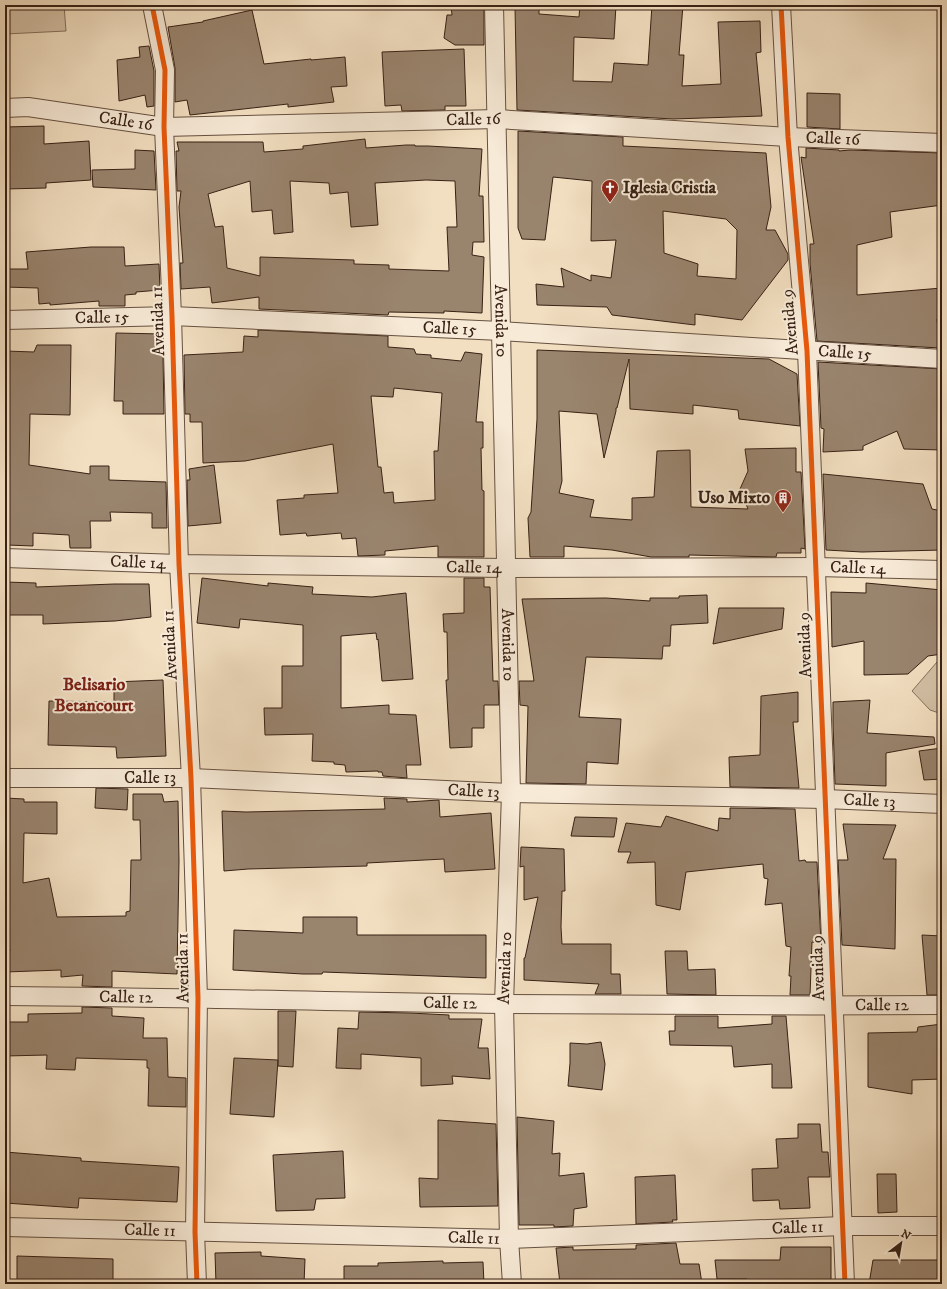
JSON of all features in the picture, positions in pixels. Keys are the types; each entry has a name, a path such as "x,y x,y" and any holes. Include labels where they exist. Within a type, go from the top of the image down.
{"street":[{"name":"Avenida 11","path":"152,5 165,70 164,127 172,316 179,564 191,778 198,998 196,1284"},
{"name":"Avenida 10","path":"494,5 511,792 504,1004 508,1239 512,1284"},
{"name":"Avenida 9","path":"781,5 788,137 807,351 845,1284"},
{"name":"Calle 16","path":"5,108 28,107 164,127 497,119 788,137 942,144"},
{"name":"Calle 15","path":"5,320 172,316 501,331 942,359"},
{"name":"Calle 14","path":"5,558 179,564 506,568 816,567 942,570"},
{"name":"Calle 13","path":"5,778 191,778 511,792 825,799 942,804"},
{"name":"Calle 12","path":"5,996 504,1004 834,1006 942,1005"},
{"name":"Calle 11","path":"5,1227 508,1239 843,1226 942,1226"}],"shaded area":[{"path":"5,5 64,5 66,31 5,34"},
{"path":"937,662 942,662 942,714 930,710 912,691"}],"building":[{"path":"451,5 482,5 482,7 484,7 484,45 455,45 444,38 447,15 452,15"},
{"path":"580,5 616,5 614,39 574,37 573,81 612,82 614,63 648,65 652,5 683,5 679,55 684,55 682,86 721,84 718,22 760,21 761,52 756,53 762,116 673,119 517,110 515,7 539,7 539,14 579,17"},
{"path":"252,10 264,64 345,57 347,86 331,87 334,102 288,107 288,104 190,115 187,100 175,102 175,68 168,27 203,22"},
{"path":"149,46 154,71 154,106 147,107 145,95 119,101 117,60 140,57 139,47"},
{"path":"464,49 466,106 445,106 445,110 402,111 401,105 385,106 382,52"},
{"path":"807,93 840,94 840,129 807,127"},
{"path":"44,126 44,144 89,141 91,180 46,183 46,188 5,189 5,127"},
{"path":"518,131 623,137 623,146 766,153 771,207 766,230 775,230 788,254 788,260 742,320 695,314 695,325 612,315 607,307 537,305 536,284 564,287 561,268 591,281 591,275 611,278 616,240 591,241 592,181 553,177 545,240 522,239 518,228","holes":["663,211 726,219 737,230 736,279 697,276 698,264 664,253"]},
{"path":"365,139 366,148 415,145 482,149 479,196 483,196 484,242 473,242 472,255 484,257 482,313 444,311 444,313 389,312 388,315 259,309 259,297 212,303 210,287 181,289 180,263 183,263 179,207 181,191 177,191 176,151 179,151 177,142 263,142 264,152 303,149 303,146","holes":["426,180 455,181 457,227 447,227 449,271 389,269 389,265 354,264 354,260 260,257 260,276 227,268 223,226 215,227 208,194 250,181 252,212 272,210 274,234 293,232 290,181 329,183 330,194 348,192 351,227 378,225 375,183"]},
{"path":"806,148 839,151 850,150 942,153 942,205 890,212 892,237 857,245 857,295 942,288 942,319 937,319 940,348 817,341 810,263 810,244 814,244 801,157 806,158"},
{"path":"135,150 154,151 156,190 93,187 92,170 135,169"},
{"path":"91,247 124,247 125,266 159,264 160,290 136,292 136,294 125,295 125,306 99,306 99,301 50,305 50,303 39,304 38,288 5,287 5,269 28,269 26,252"},
{"path":"258,330 388,336 388,347 414,349 416,354 431,355 431,358 461,361 465,352 482,354 476,422 483,422 483,448 481,448 482,490 484,491 484,557 438,557 438,546 385,551 385,555 358,556 356,538 342,539 341,533 307,536 306,533 280,535 277,500 304,498 304,495 338,493 333,444 245,461 203,463 202,422 190,422 190,414 185,414 184,355 243,352 244,336 258,337","holes":["394,388 442,393 438,451 434,451 435,500 394,503 393,492 384,493 381,467 378,467 371,396 393,397"]},
{"path":"116,333 162,334 164,414 123,414 123,401 114,401"},
{"path":"37,345 71,345 70,415 30,414 29,465 90,474 90,466 109,466 109,480 166,482 167,528 152,528 152,513 110,512 111,521 90,521 91,548 70,548 69,535 33,533 33,546 7,545 8,528 5,527 5,351 34,352"},
{"path":"537,350 769,359 797,374 800,426 739,419 738,410 693,405 693,414 630,409 629,359 604,458 597,414 559,411 562,481 559,493 594,500 590,517 632,520 632,498 654,497 657,451 690,450 691,507 748,509 740,489 748,471 745,449 796,448 796,472 801,472 805,549 801,548 801,553 777,553 776,557 689,555 689,557 651,557 612,550 564,546 564,557 530,557 528,518 531,512 537,419"},
{"path":"818,362 942,369 942,450 904,449 897,431 863,446 863,450 823,452 824,429 821,428"},
{"path":"214,465 221,523 188,526 187,480 190,480 189,469"},
{"path":"823,474 923,484 932,509 942,511 942,550 862,552 826,550"},
{"path":"202,578 268,586 268,583 313,587 312,594 372,597 406,593 413,679 382,681 378,639 377,640 376,633 341,636 341,708 389,705 389,714 416,715 421,765 406,765 407,778 383,776 382,772 378,771 346,772 345,765 334,764 334,762 312,761 313,734 265,735 264,708 282,708 282,666 303,666 303,625 240,619 239,628 197,623"},
{"path":"464,578 484,578 484,587 490,587 493,681 498,681 499,705 484,705 484,728 472,728 472,747 450,748 446,680 448,680 447,632 444,632 443,614 464,613"},
{"path":"5,582 36,583 36,587 149,584 151,617 115,621 43,624 43,615 5,615"},
{"path":"866,583 942,590 942,654 928,656 908,674 864,675 864,641 832,647 831,592 866,593"},
{"path":"707,595 708,623 671,625 670,646 663,646 662,659 586,657 579,717 621,719 618,764 587,762 586,784 526,783 528,706 520,705 519,681 534,681 522,599 606,598 650,601 650,598 679,598 679,596"},
{"path":"719,608 784,608 782,629 713,644"},
{"path":"163,680 166,756 117,758 116,747 48,745 49,701 114,702 114,682"},
{"path":"798,692 798,722 793,722 799,788 730,787 729,757 760,755 761,696"},
{"path":"870,700 867,733 934,737 935,744 886,753 886,786 835,784 833,702"},
{"path":"942,748 942,779 924,780 919,751"},
{"path":"96,788 128,789 127,810 95,808"},
{"path":"133,794 162,794 164,802 178,801 179,861 177,974 112,971 112,987 82,986 83,975 61,977 61,970 5,972 5,951 10,951 5,926 5,798 24,799 24,802 57,802 57,834 24,833 23,883 49,878 57,917 126,916 126,912 130,911 131,860 141,860 140,820 133,820"},
{"path":"384,798 407,799 407,802 439,800 440,817 491,813 495,869 445,872 444,859 367,863 367,866 224,871 222,811 246,812 385,809"},
{"path":"730,808 795,809 799,861 805,860 806,862 817,862 821,943 812,942 810,995 790,995 791,976 789,976 791,947 786,946 782,903 765,905 768,879 764,878 763,864 686,872 680,910 656,905 655,862 627,863 631,852 618,852 626,823 661,827 666,816 718,831 719,818 730,819"},
{"path":"575,817 617,818 614,837 571,836"},
{"path":"843,824 896,825 883,859 896,859 895,949 842,945 838,860 848,860"},
{"path":"521,847 564,849 565,891 562,891 562,944 611,944 611,974 620,974 621,994 595,994 599,984 524,980 524,958 538,897 524,900 524,866 520,867"},
{"path":"303,917 357,917 357,935 486,935 486,978 323,972 322,974 303,974 233,970 234,930 303,933"},
{"path":"922,935 942,936 942,995 927,995"},
{"path":"665,951 687,951 688,970 715,969 716,995 667,994"},
{"path":"82,1007 112,1008 112,1016 144,1018 143,1038 167,1038 168,1077 186,1078 186,1107 148,1106 149,1068 147,1068 147,1060 76,1058 75,1070 46,1069 47,1055 5,1056 5,1022 28,1022 28,1014 82,1013"},
{"path":"278,1011 296,1011 293,1067 278,1066"},
{"path":"359,1012 449,1015 449,1019 482,1019 478,1048 488,1048 490,1079 452,1076 453,1084 421,1086 421,1058 361,1054 361,1069 336,1068 338,1028 358,1029"},
{"path":"675,1016 718,1016 718,1028 772,1024 772,1016 786,1016 792,1088 772,1088 772,1064 734,1067 732,1046 670,1045 669,1031 675,1031"},
{"path":"942,1024 942,1079 912,1080 912,1094 868,1087 868,1033 917,1032 918,1027"},
{"path":"601,1042 605,1064 602,1090 568,1086 570,1043 587,1044"},
{"path":"234,1058 278,1060 274,1117 230,1114"},
{"path":"517,1117 554,1121 552,1154 560,1153 559,1176 584,1173 587,1207 574,1209 573,1226 554,1227 554,1225 519,1225"},
{"path":"438,1120 496,1124 498,1206 420,1207 419,1178 438,1179"},
{"path":"798,1124 820,1124 822,1152 828,1152 830,1177 808,1177 810,1208 780,1209 779,1200 753,1201 752,1169 778,1168 776,1139 798,1138"},
{"path":"343,1151 345,1198 316,1199 314,1210 276,1211 273,1155"},
{"path":"5,1152 81,1158 81,1161 179,1167 177,1202 79,1198 78,1208 5,1203"},
{"path":"877,1174 896,1174 897,1212 878,1213"},
{"path":"675,1175 677,1220 672,1220 673,1222 636,1224 635,1177"},
{"path":"676,1243 680,1264 699,1264 702,1284 560,1284 556,1248 573,1247 573,1250 636,1249 636,1245"},
{"path":"781,1247 831,1247 831,1284 747,1284 747,1279 717,1279 715,1260 780,1260"},
{"path":"261,1252 261,1256 305,1259 304,1284 216,1284 215,1253"},
{"path":"17,1256 113,1259 113,1284 17,1284"},
{"path":"873,1260 942,1260 942,1284 869,1284"},
{"path":"443,1261 443,1263 483,1262 484,1284 344,1284 344,1266 378,1266 378,1263"}],"cycle path":[{"path":"152,5 165,70 164,127 172,316 179,564 191,778 198,998 195,1232 197,1284"},
{"path":"781,5 788,137 807,351 845,1284"}],"place":[{"name":"Iglesia Cristia","path":"610,203"},
{"name":"Uso Mixto","path":"783,513"}],"district":[{"name":"Belisario Betancourt","path":"94,695"}]}
